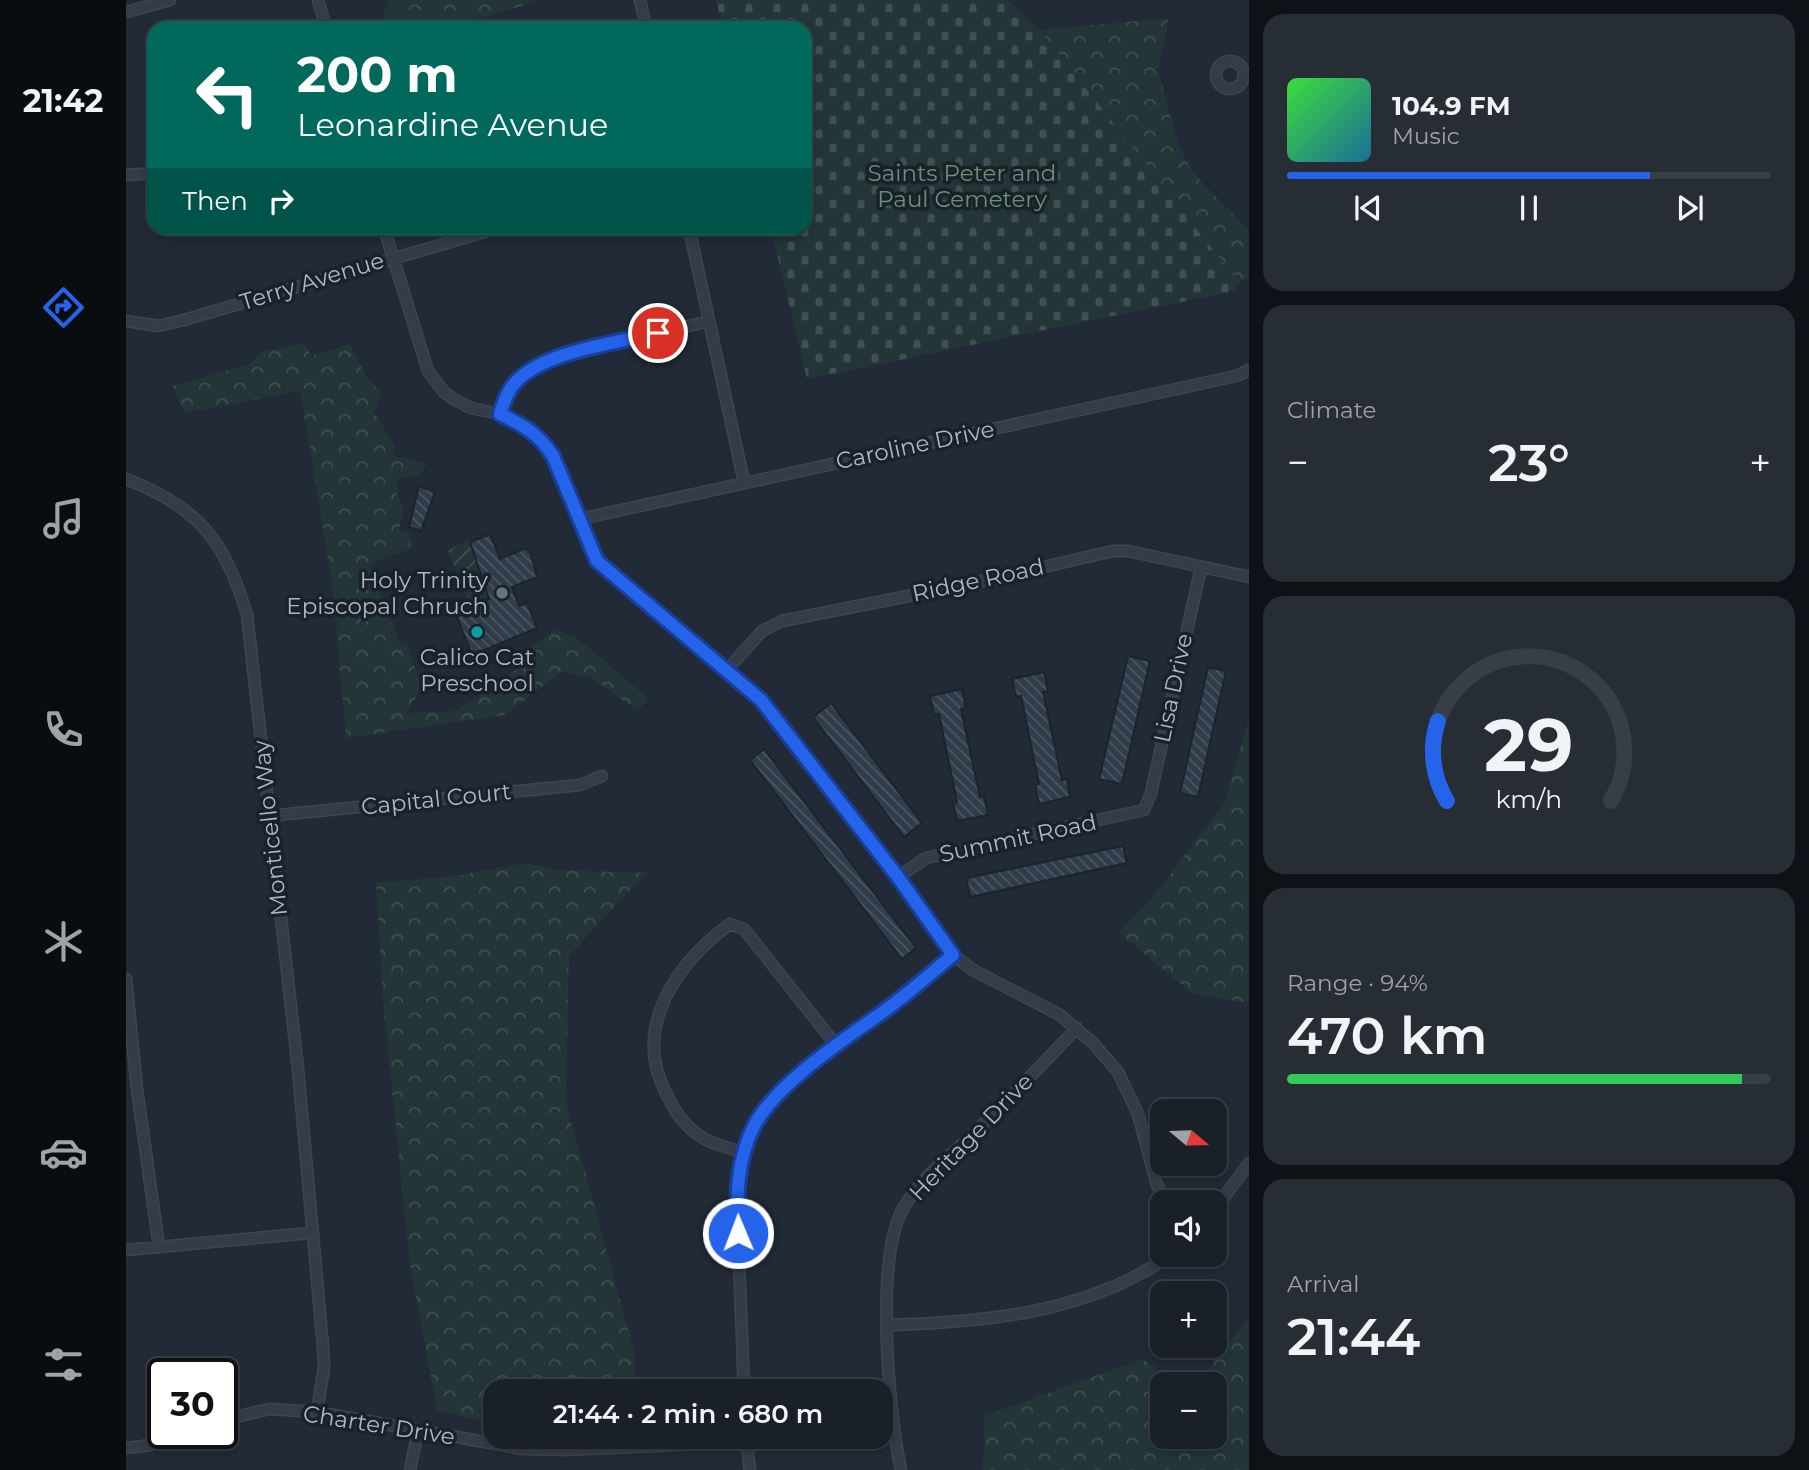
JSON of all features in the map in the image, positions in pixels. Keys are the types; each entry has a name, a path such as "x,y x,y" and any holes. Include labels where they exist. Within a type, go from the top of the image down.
{"street":[{"path":"126,12 170,0"},
{"path":"318,0 324,21"},
{"path":"640,0 644,21"},
{"path":"126,175 147,174"},
{"path":"386,235 428,371 444,392 471,408 500,414 530,428 543,440 588,542 603,568 761,700 898,877 953,955 973,970 1060,1015 1077,1028 1118,1072 1138,1114 1159,1190"},
{"name":"Terry Avenue","path":"126,321 158,326 184,320 472,235"},
{"path":"691,235 744,482"},
{"path":"500,414 514,384 532,368 709,321"},
{"name":"Caroline Drive","path":"580,519 1236,376 1249,370"},
{"name":"Monticello Way","path":"126,479 176,502 200,523 234,570 247,615 298,1069 324,1367 317,1412"},
{"name":"Ridge Road","path":"726,671 762,631 806,614 974,583 1113,551 1128,551 1249,577"},
{"name":"Lisa Drive","path":"1144,810 1151,793 1201,566"},
{"name":"Capital Court","path":"268,816 580,785 602,776"},
{"name":"Summit Road","path":"898,877 926,858 1144,810"},
{"path":"743,1153 704,1139 679,1118 661,1084 655,1055 656,1023 666,993 684,965 730,924 744,929 835,1045"},
{"path":"744,1379 737,1207 743,1153 755,1125 771,1101 835,1045 953,955"},
{"path":"126,979 131,1088 159,1247"},
{"name":"Heritage Drive","path":"901,1470 896,1446 888,1325 888,1267 893,1233 903,1208 930,1173 1077,1028"},
{"path":"1227,1193 1249,1163"},
{"path":"126,1250 312,1233"},
{"path":"888,1325 963,1322 1056,1308 1150,1266"},
{"name":"Charter Drive","path":"238,1416 270,1409 317,1412 483,1442"},
{"path":"410,1470 418,1431"},
{"path":"126,1448 147,1445"},
{"name":"Charter Drive","path":"523,1449 582,1449"},
{"path":"747,1449 750,1470"}],"green space":[{"path":"390,0 541,0 471,21 384,21 383,15"},
{"name":"Saints Peter and Paul Cemetery","path":"716,0 1008,0 1040,30 1239,283 1234,291 807,379 773,235 812,235 812,21 721,21"},
{"path":"1169,18 1158,70 1178,143 1192,172 1249,230 1249,278 1239,283 1040,30"},
{"path":"303,343 312,356 349,344 366,376 381,393 374,412 396,447 392,455 427,464 419,475 398,479 397,495 404,508 399,530 410,533 411,548 369,565 401,646 407,644 422,688 406,713 454,711 482,695 518,668 512,660 555,630 575,636 648,698 638,711 590,677 561,672 505,715 346,738 333,590 300,391 184,413 173,386 250,364 261,352"},
{"path":"469,540 483,576 480,577 485,588 489,587 492,596 469,605 448,550"},
{"path":"1249,718 1249,1003 1193,994 1118,932 1150,901 1225,802"},
{"path":"526,863 559,870 646,873 569,956 566,1102 634,1351 634,1379 483,1379 483,1421 437,1410 410,1265 383,1001 376,883 456,876"},
{"path":"1249,1317 1249,1470 983,1470 984,1416 1143,1359 1161,1372 1150,1372 1150,1449 1227,1449 1227,1372 1205,1372 1217,1358 1227,1358 1227,1345"}],"building":[{"path":"419,486 435,492 421,531 409,527"},
{"name":"Holy Trinity Episcopal Chruch","path":"490,534 500,559 526,548 531,554 537,577 512,587 519,606 527,603 537,628 472,655 455,612 489,599 470,542"},
{"path":"1128,656 1150,661 1122,784 1099,779"},
{"path":"1208,667 1226,671 1198,797 1180,793"},
{"path":"1044,672 1048,691 1043,692 1062,780 1067,779 1070,797 1039,804 1035,785 1039,784 1021,696 1016,697 1012,679"},
{"path":"962,689 966,708 961,709 980,797 984,796 988,815 957,821 953,803 957,802 939,714 934,715 930,696"},
{"path":"831,703 922,823 904,837 813,717"},
{"path":"764,749 916,948 902,959 750,760"},
{"path":"1123,846 1127,863 970,897 966,878"}],"place":[{"name":"Holy Trinity Episcopal Chruch","path":"502,593"},
{"name":"Calico Cat Preschool","path":"477,632"}],"route":[{"path":"658,333 556,358 532,368 514,384 500,414 530,428 543,440 553,456 597,561 761,700 898,877 953,955 890,1006 835,1045 771,1101 755,1125 743,1153 738,1176 738,1233"}]}
